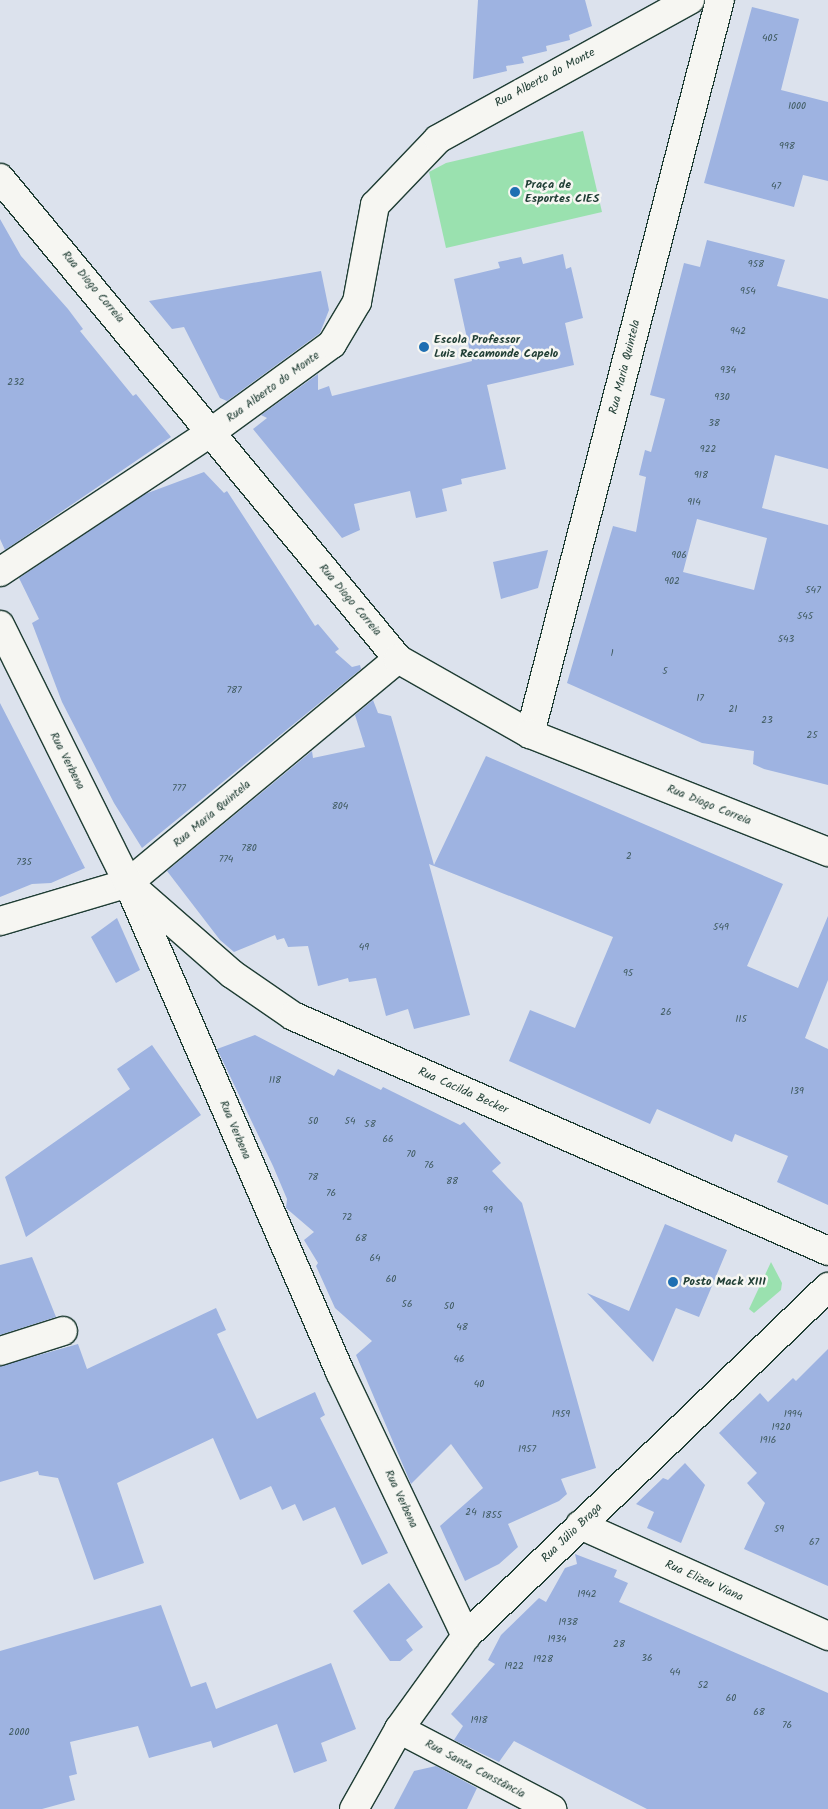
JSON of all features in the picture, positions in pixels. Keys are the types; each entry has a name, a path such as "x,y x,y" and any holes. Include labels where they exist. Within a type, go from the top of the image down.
{"street":[{"name":"Rua Alberto do Monte","path":"0,572 210,433 332,344 357,302 375,205 438,139 690,0"},
{"name":"Rua Maria Quintela","path":"530,734 720,0"},
{"name":"Rua Diogo Correia","path":"0,178 398,659 457,696 530,734 828,852"},
{"name":"Rua Verbena","path":"0,625 128,883 340,1372 466,1636"},
{"name":"Rua Maria Quintela","path":"0,921 128,883 398,659"},
{"name":"Rua Cacilda Becker","path":"128,883 232,974 293,1016 828,1251"},
{"name":"Rua Júlio Braga","path":"354,1809 399,1729 466,1636 828,1287"},
{"path":"0,1351 63,1332"},
{"name":"Rua Elizeu Viana","path":"580,1525 828,1636"},
{"name":"Rua Santa Constância","path":"399,1729 552,1809"}],"green space":[{"name":"Praça de Esportes CIES","path":"583,131 602,212 446,248 429,172 446,163"},
{"path":"771,1262 782,1283 781,1290 754,1313 749,1309"}],"building":[{"path":"478,0 585,0 592,26 569,35 570,40 546,46 547,51 522,57 524,63 506,66 507,71 473,79"},
{"path":"752,7 799,19 781,90 828,102 828,181 803,175 794,207 704,183"},
{"path":"0,219 21,256 68,309 83,329 80,331 133,396 136,394 171,437 5,550 0,539"},
{"path":"707,240 785,260 777,286 828,299 828,469 775,455 762,508 828,525 828,785 764,769 753,764 754,751 702,743 567,683 613,526 636,532 646,477 639,475 645,450 651,452 665,399 650,395 684,263 700,267","holes":["697,519 767,538 754,590 683,572"]},
{"path":"563,254 566,269 571,267 583,318 565,323 574,365 487,385 506,469 461,479 462,484 442,489 447,511 416,518 410,491 354,504 360,530 342,538 253,429 267,418 261,415 318,374 318,390 329,386 332,396 472,361 454,279 500,268 498,262 521,257 523,264"},
{"path":"321,271 329,310 320,333 227,401 220,398 184,327 172,329 149,301"},
{"path":"204,472 224,493 227,491 315,626 318,624 339,649 335,652 352,667 360,665 361,669 142,848 114,803 62,702 32,623 39,619 19,578 145,494"},
{"path":"548,550 538,588 501,599 493,562"},
{"path":"373,700 378,713 391,716 434,865 486,756 783,884 747,966 798,988 828,916 828,980 805,1038 828,1049 828,1205 777,1182 788,1156 735,1134 732,1142 657,1109 650,1124 509,1061 530,1010 575,1028 613,937 429,864 470,1015 414,1029 408,1009 386,1016 376,978 349,982 348,978 318,986 308,946 288,947 284,938 277,940 275,935 234,952 220,940 167,871 312,751 313,758 365,747 355,715"},
{"path":"0,703 85,868 51,883 32,884 0,897"},
{"path":"117,918 140,970 116,983 91,937"},
{"path":"255,1035 334,1076 338,1069 381,1090 383,1087 460,1125 464,1122 501,1163 492,1171 522,1203 596,1468 561,1479 567,1494 559,1501 508,1524 518,1547 499,1564 465,1581 440,1526 483,1488 451,1444 411,1484 356,1355 372,1341 335,1308 316,1266 318,1263 304,1240 314,1232 286,1208 287,1199 273,1166 217,1049"},
{"path":"152,1045 201,1115 26,1237 5,1177 130,1089 117,1069"},
{"path":"665,1224 727,1250 699,1317 676,1308 653,1362 587,1293 629,1311"},
{"path":"32,1257 56,1317 0,1335 0,1265"},
{"path":"216,1308 226,1330 217,1334 257,1419 315,1392 325,1415 320,1418 388,1553 362,1565 335,1507 303,1521 295,1504 282,1510 271,1486 240,1500 213,1438 117,1483 144,1563 94,1580 58,1478 39,1475 38,1471 0,1482 0,1366 78,1344 87,1369"},
{"path":"828,1349 828,1586 744,1549 765,1503 747,1483 757,1473 719,1433 760,1393 768,1402 793,1378 796,1381"},
{"path":"685,1463 705,1485 681,1543 647,1528 654,1512 636,1504 663,1478 668,1480"},
{"path":"575,1554 617,1570 614,1577 628,1583 619,1602 828,1693 828,1809 647,1809 514,1741 499,1762 454,1740 463,1726 451,1714 495,1664 488,1660 501,1635 539,1598 546,1602 565,1568 577,1564"},
{"path":"389,1583 423,1627 406,1640 413,1650 400,1661 390,1661 353,1611"},
{"path":"161,1605 191,1687 206,1682 216,1709 331,1663 356,1729 321,1743 327,1761 294,1773 277,1724 213,1748 211,1741 149,1758 138,1726 70,1742 77,1774 69,1776 75,1800 42,1809 0,1809 0,1651"},
{"path":"436,1766 477,1788 467,1809 394,1809 414,1771"}],"place":[{"name":"Praça de Esportes CIES","path":"515,192"},
{"name":"Escola Professor Luiz Recamonde Capelo","path":"424,347"},
{"name":"Posto Mack XIII","path":"673,1282"}]}
